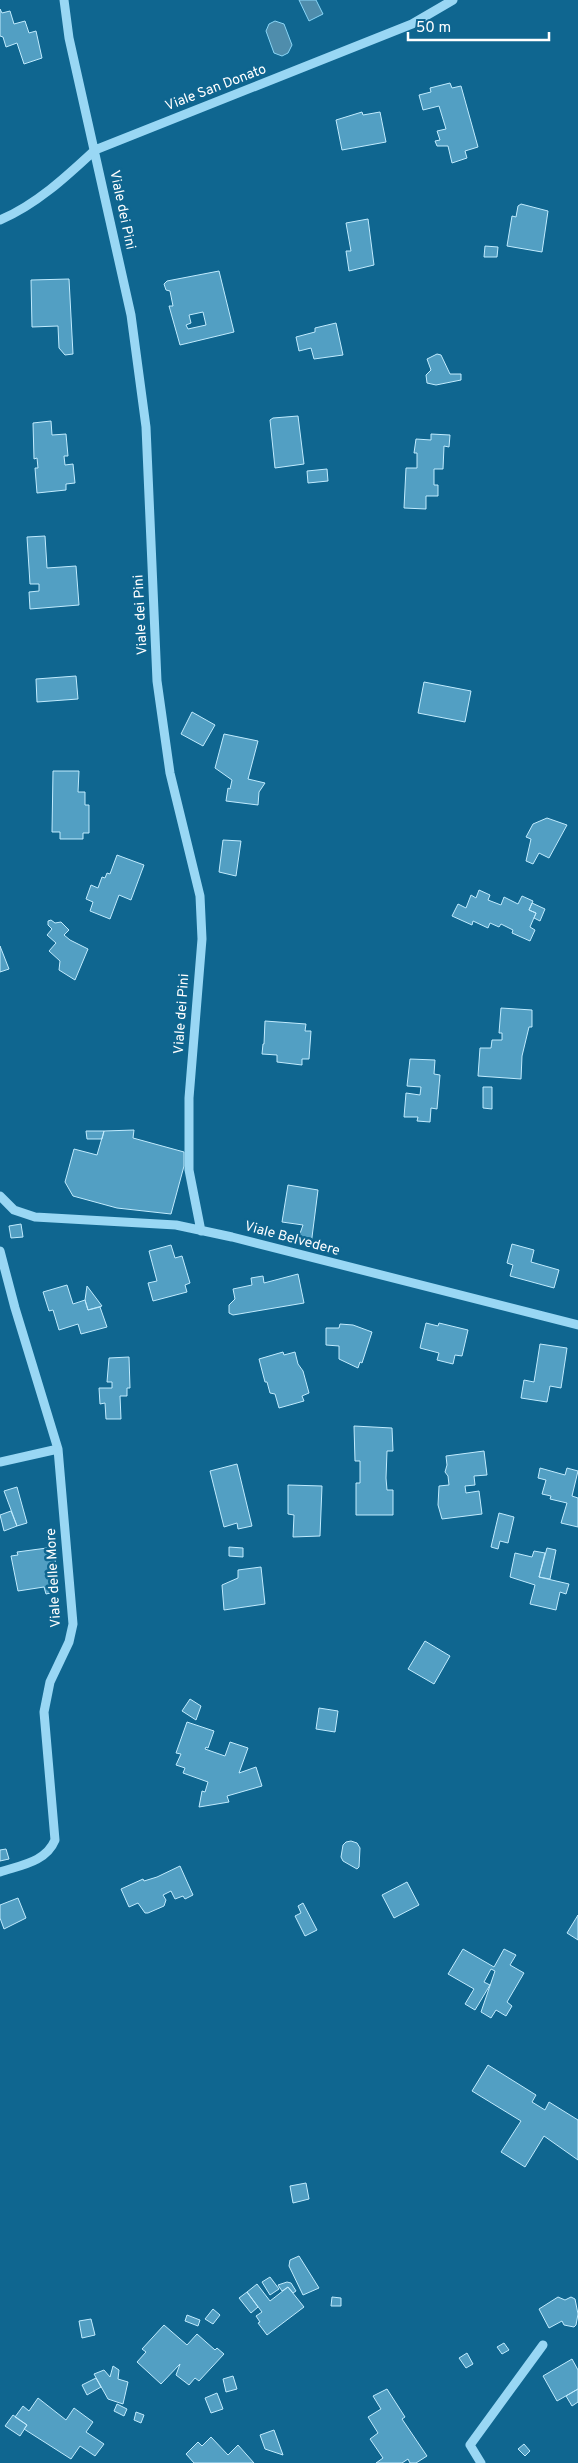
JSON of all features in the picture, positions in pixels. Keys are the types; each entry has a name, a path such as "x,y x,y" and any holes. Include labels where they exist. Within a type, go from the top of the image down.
{"street":[{"name":"Viale dei Pini","path":"64,0 69,38 127,292 146,427 157,681 170,773 200,896 202,939 190,1098 189,1170 201,1231"},
{"name":"Viale San Donato","path":"0,220 10,216 58,184 95,150 412,24 453,0"},
{"name":"Viale Belvedere","path":"0,1196 14,1210 34,1217 161,1224 201,1231 578,1325"},
{"name":"Viale delle More","path":"0,1251 15,1308 58,1449 73,1624 69,1642 50,1682 44,1712 55,1840 52,1848 39,1859 0,1872"},
{"path":"0,1462 58,1449"},
{"path":"481,2463 470,2445 544,2345"}],"water":[{"path":"299,0 316,0 323,14 309,21"},
{"path":"275,21 284,24 292,45 288,53 282,56 274,53 266,31 269,24"}],"building":[{"path":"0,9 2,13 10,11 14,24 25,21 29,33 36,31 42,58 24,64 17,43 6,47 3,37 0,36"},
{"path":"450,83 452,88 461,86 478,147 465,151 467,158 452,163 448,146 437,146 435,141 440,140 437,131 446,129 439,106 423,110 419,95 431,92 430,88"},
{"path":"362,112 363,115 380,112 386,142 342,150 336,120"},
{"path":"521,204 548,211 542,252 507,246 512,216 516,217 518,206"},
{"path":"368,219 374,265 349,271 346,251 351,251 346,223"},
{"path":"485,246 498,247 497,257 484,257"},
{"path":"219,271 234,332 180,345 169,306 173,306 170,291 166,290 164,284 167,281","holes":["203,312 206,325 188,329 186,325 191,323 189,315"]},
{"path":"69,279 73,354 65,355 59,348 58,326 32,327 31,280"},
{"path":"336,323 343,355 314,359 311,348 299,351 296,337 315,332 315,328"},
{"path":"437,354 441,355 450,374 461,374 461,380 436,385 427,383 426,375 431,370 427,359"},
{"path":"298,416 304,464 275,468 270,420 273,418"},
{"path":"51,421 52,435 66,434 68,456 64,456 65,465 73,464 75,483 66,484 66,490 37,493 35,468 38,468 37,458 34,459 33,423"},
{"path":"431,434 450,435 449,447 444,446 443,469 434,469 434,485 438,485 438,496 426,496 426,509 404,508 406,468 417,468 417,453 414,453 416,439 431,440"},
{"path":"327,469 328,481 308,483 307,471"},
{"path":"45,536 47,568 76,566 79,605 30,609 29,592 39,591 39,584 30,584 27,537"},
{"path":"76,676 78,699 37,702 36,679"},
{"path":"424,682 471,691 465,722 418,713"},
{"path":"192,712 215,725 203,746 181,734"},
{"path":"224,734 258,741 248,779 265,783 259,792 258,805 226,801 228,788 230,789 232,780 215,768"},
{"path":"53,771 79,771 78,792 85,792 85,805 89,805 89,833 83,833 83,839 60,839 60,832 52,832"},
{"path":"547,818 567,825 549,858 539,853 533,864 526,861 531,839 526,837 533,824"},
{"path":"223,840 241,841 236,876 219,872"},
{"path":"117,855 144,865 131,900 119,895 110,919 90,911 93,902 86,899 91,885 98,888 102,877 105,878 107,873 110,874"},
{"path":"479,890 490,895 488,900 501,905 504,897 518,904 522,896 533,901 529,910 536,913 530,927 535,930 530,941 512,933 513,930 501,924 499,927 490,923 488,928 473,921 472,925 452,916 458,904 466,908 471,895 476,898"},
{"path":"532,903 545,909 540,921 534,918 536,913 529,910"},
{"path":"51,920 55,923 61,922 69,930 64,935 88,949 75,980 59,970 60,961 49,951 56,943 47,935 52,929 48,925 48,921"},
{"path":"0,946 9,969 0,972"},
{"path":"501,1008 532,1010 532,1027 529,1027 522,1056 521,1079 478,1076 480,1048 491,1048 492,1040 502,1040 502,1033 499,1033"},
{"path":"265,1021 306,1024 305,1031 311,1031 309,1059 302,1059 302,1065 277,1062 277,1055 262,1054"},
{"path":"410,1059 435,1060 434,1074 440,1075 437,1109 431,1108 430,1122 417,1121 418,1117 404,1117 406,1093 420,1095 421,1087 407,1086"},
{"path":"483,1087 492,1087 492,1109 483,1108"},
{"path":"134,1130 133,1138 184,1152 184,1166 171,1214 117,1208 73,1196 65,1182 74,1149 97,1155 104,1131"},
{"path":"86,1131 104,1131 102,1139 87,1139"},
{"path":"288,1185 318,1190 311,1245 297,1242 303,1225 282,1222"},
{"path":"21,1224 23,1237 11,1238 9,1226"},
{"path":"512,1244 534,1250 531,1262 559,1270 554,1288 510,1276 513,1265 507,1263"},
{"path":"171,1245 175,1258 182,1256 190,1283 185,1285 187,1292 153,1301 148,1283 157,1281 149,1251"},
{"path":"298,1274 304,1303 233,1315 229,1313 229,1305 235,1299 233,1289 252,1285 251,1278 263,1276 264,1283"},
{"path":"67,1285 73,1304 85,1300 88,1310 100,1307 107,1327 81,1334 78,1324 59,1330 53,1310 49,1311 43,1292"},
{"path":"87,1286 102,1306 88,1310 85,1300"},
{"path":"426,1323 438,1326 439,1323 468,1330 462,1356 455,1355 453,1364 437,1360 439,1353 420,1348"},
{"path":"340,1324 353,1325 372,1332 362,1363 360,1362 358,1368 339,1359 339,1346 326,1345 326,1328 339,1328"},
{"path":"540,1344 567,1348 561,1388 550,1386 547,1402 521,1398 524,1380 534,1382"},
{"path":"283,1352 284,1355 295,1352 309,1393 302,1396 304,1401 279,1408 275,1394 270,1393 267,1382 265,1382 259,1359"},
{"path":"129,1357 130,1388 127,1388 127,1396 120,1396 121,1419 106,1419 105,1403 100,1404 99,1388 112,1388 112,1382 107,1382 109,1358"},
{"path":"354,1426 392,1428 393,1451 387,1451 386,1478 387,1490 393,1490 393,1515 356,1515 356,1483 360,1483 360,1461 355,1461"},
{"path":"484,1451 487,1475 474,1476 475,1485 465,1486 466,1493 479,1491 482,1514 442,1519 438,1505 439,1486 449,1485 448,1476 445,1472 447,1465 446,1456"},
{"path":"237,1464 252,1526 238,1529 237,1523 224,1527 210,1471"},
{"path":"540,1468 565,1475 567,1468 578,1471 572,1496 578,1498 578,1527 561,1523 567,1503 550,1499 551,1496 542,1494 546,1480 538,1478"},
{"path":"288,1485 322,1486 320,1536 293,1537 294,1515 288,1514"},
{"path":"17,1487 27,1523 17,1526 4,1491"},
{"path":"11,1511 17,1526 4,1531 0,1515"},
{"path":"499,1513 514,1517 508,1543 500,1541 498,1549 491,1547"},
{"path":"229,1547 243,1548 243,1557 229,1556"},
{"path":"47,1548 48,1551 54,1550 57,1576 54,1576 55,1584 58,1584 59,1591 46,1594 44,1587 18,1591 11,1556 18,1555 17,1552"},
{"path":"547,1548 556,1550 550,1579 539,1577"},
{"path":"534,1551 545,1553 539,1577 569,1584 566,1594 560,1592 556,1610 530,1604 535,1585 510,1577 515,1553 532,1557"},
{"path":"261,1567 265,1604 224,1610 222,1585 238,1578 238,1570"},
{"path":"425,1641 450,1656 434,1684 408,1669"},
{"path":"190,1699 201,1706 196,1720 182,1711"},
{"path":"319,1708 338,1711 335,1732 316,1729"},
{"path":"187,1722 214,1731 208,1748 206,1747 205,1749 225,1756 230,1742 248,1748 239,1773 256,1767 262,1786 227,1796 229,1802 199,1807 202,1791 205,1792 208,1782 183,1773 185,1768 176,1765 181,1754 176,1753"},
{"path":"351,1841 357,1843 360,1848 359,1867 357,1869 343,1861 341,1857 343,1845"},
{"path":"6,1849 9,1859 0,1861 0,1850"},
{"path":"180,1866 193,1895 185,1899 183,1896 175,1899 171,1891 163,1895 166,1900 164,1906 148,1913 145,1913 138,1903 129,1907 121,1889 143,1879 144,1881 157,1877"},
{"path":"407,1882 419,1905 394,1918 382,1895"},
{"path":"18,1898 26,1918 4,1929 0,1918 0,1905"},
{"path":"303,1903 317,1930 305,1936 295,1916 301,1913 298,1906"},
{"path":"578,1915 578,1940 567,1933"},
{"path":"463,1949 494,1967 504,1949 516,1955 510,1965 524,1973 507,2002 512,2006 506,2016 496,2010 491,2018 481,2012 495,1971 491,1969 484,1982 490,1985 475,2010 465,2004 474,1989 448,1974"},
{"path":"488,2065 536,2095 532,2102 545,2110 549,2102 578,2120 578,2160 544,2136 525,2167 501,2152 521,2121 472,2091"},
{"path":"306,2183 309,2199 293,2203 290,2186"},
{"path":"299,2256 319,2288 303,2295 289,2266 290,2260"},
{"path":"270,2277 279,2289 270,2295 262,2282"},
{"path":"287,2282 291,2283 296,2291 293,2293 288,2287 282,2291 278,2285"},
{"path":"257,2284 270,2301 288,2287 304,2307 267,2335 258,2323 260,2322 256,2316 262,2312 247,2292"},
{"path":"247,2292 258,2307 251,2313 239,2298"},
{"path":"332,2297 341,2298 341,2306 331,2306"},
{"path":"558,2297 565,2300 571,2297 575,2299 578,2314 574,2327 564,2325 562,2321 549,2328 539,2309"},
{"path":"213,2309 220,2315 213,2324 205,2319"},
{"path":"187,2315 200,2320 198,2326 185,2321"},
{"path":"91,2319 95,2335 82,2338 79,2321"},
{"path":"164,2325 187,2345 197,2334 215,2350 217,2348 224,2354 199,2381 195,2378 189,2385 176,2375 180,2364 161,2384 137,2362 146,2352 142,2349"},
{"path":"504,2343 509,2350 502,2354 497,2347"},
{"path":"467,2353 473,2364 466,2368 459,2358"},
{"path":"572,2359 578,2370 578,2389 557,2401 543,2376"},
{"path":"113,2366 119,2370 118,2379 128,2382 123,2404 108,2399 94,2374 104,2370 110,2377"},
{"path":"233,2376 237,2389 226,2392 223,2379"},
{"path":"96,2378 101,2387 87,2395 82,2385"},
{"path":"387,2389 405,2417 402,2419 427,2456 416,2463 410,2463 408,2459 402,2463 376,2463 383,2458 370,2439 378,2433 368,2417 381,2409 373,2396"},
{"path":"578,2389 578,2402 572,2406 566,2396"},
{"path":"217,2393 223,2409 211,2413 205,2398"},
{"path":"38,2398 66,2420 74,2408 93,2422 86,2432 104,2444 95,2456 80,2446 71,2459 24,2429 27,2425 15,2417 23,2406 29,2411"},
{"path":"117,2404 127,2409 124,2416 114,2411"},
{"path":"136,2412 144,2415 141,2423 134,2420"},
{"path":"13,2415 27,2425 20,2436 5,2426"},
{"path":"274,2430 283,2455 265,2449 260,2435"},
{"path":"211,2437 228,2455 238,2445 254,2463 194,2463 186,2454 198,2442 202,2446"},
{"path":"524,2444 530,2451 525,2456 518,2449"}]}
